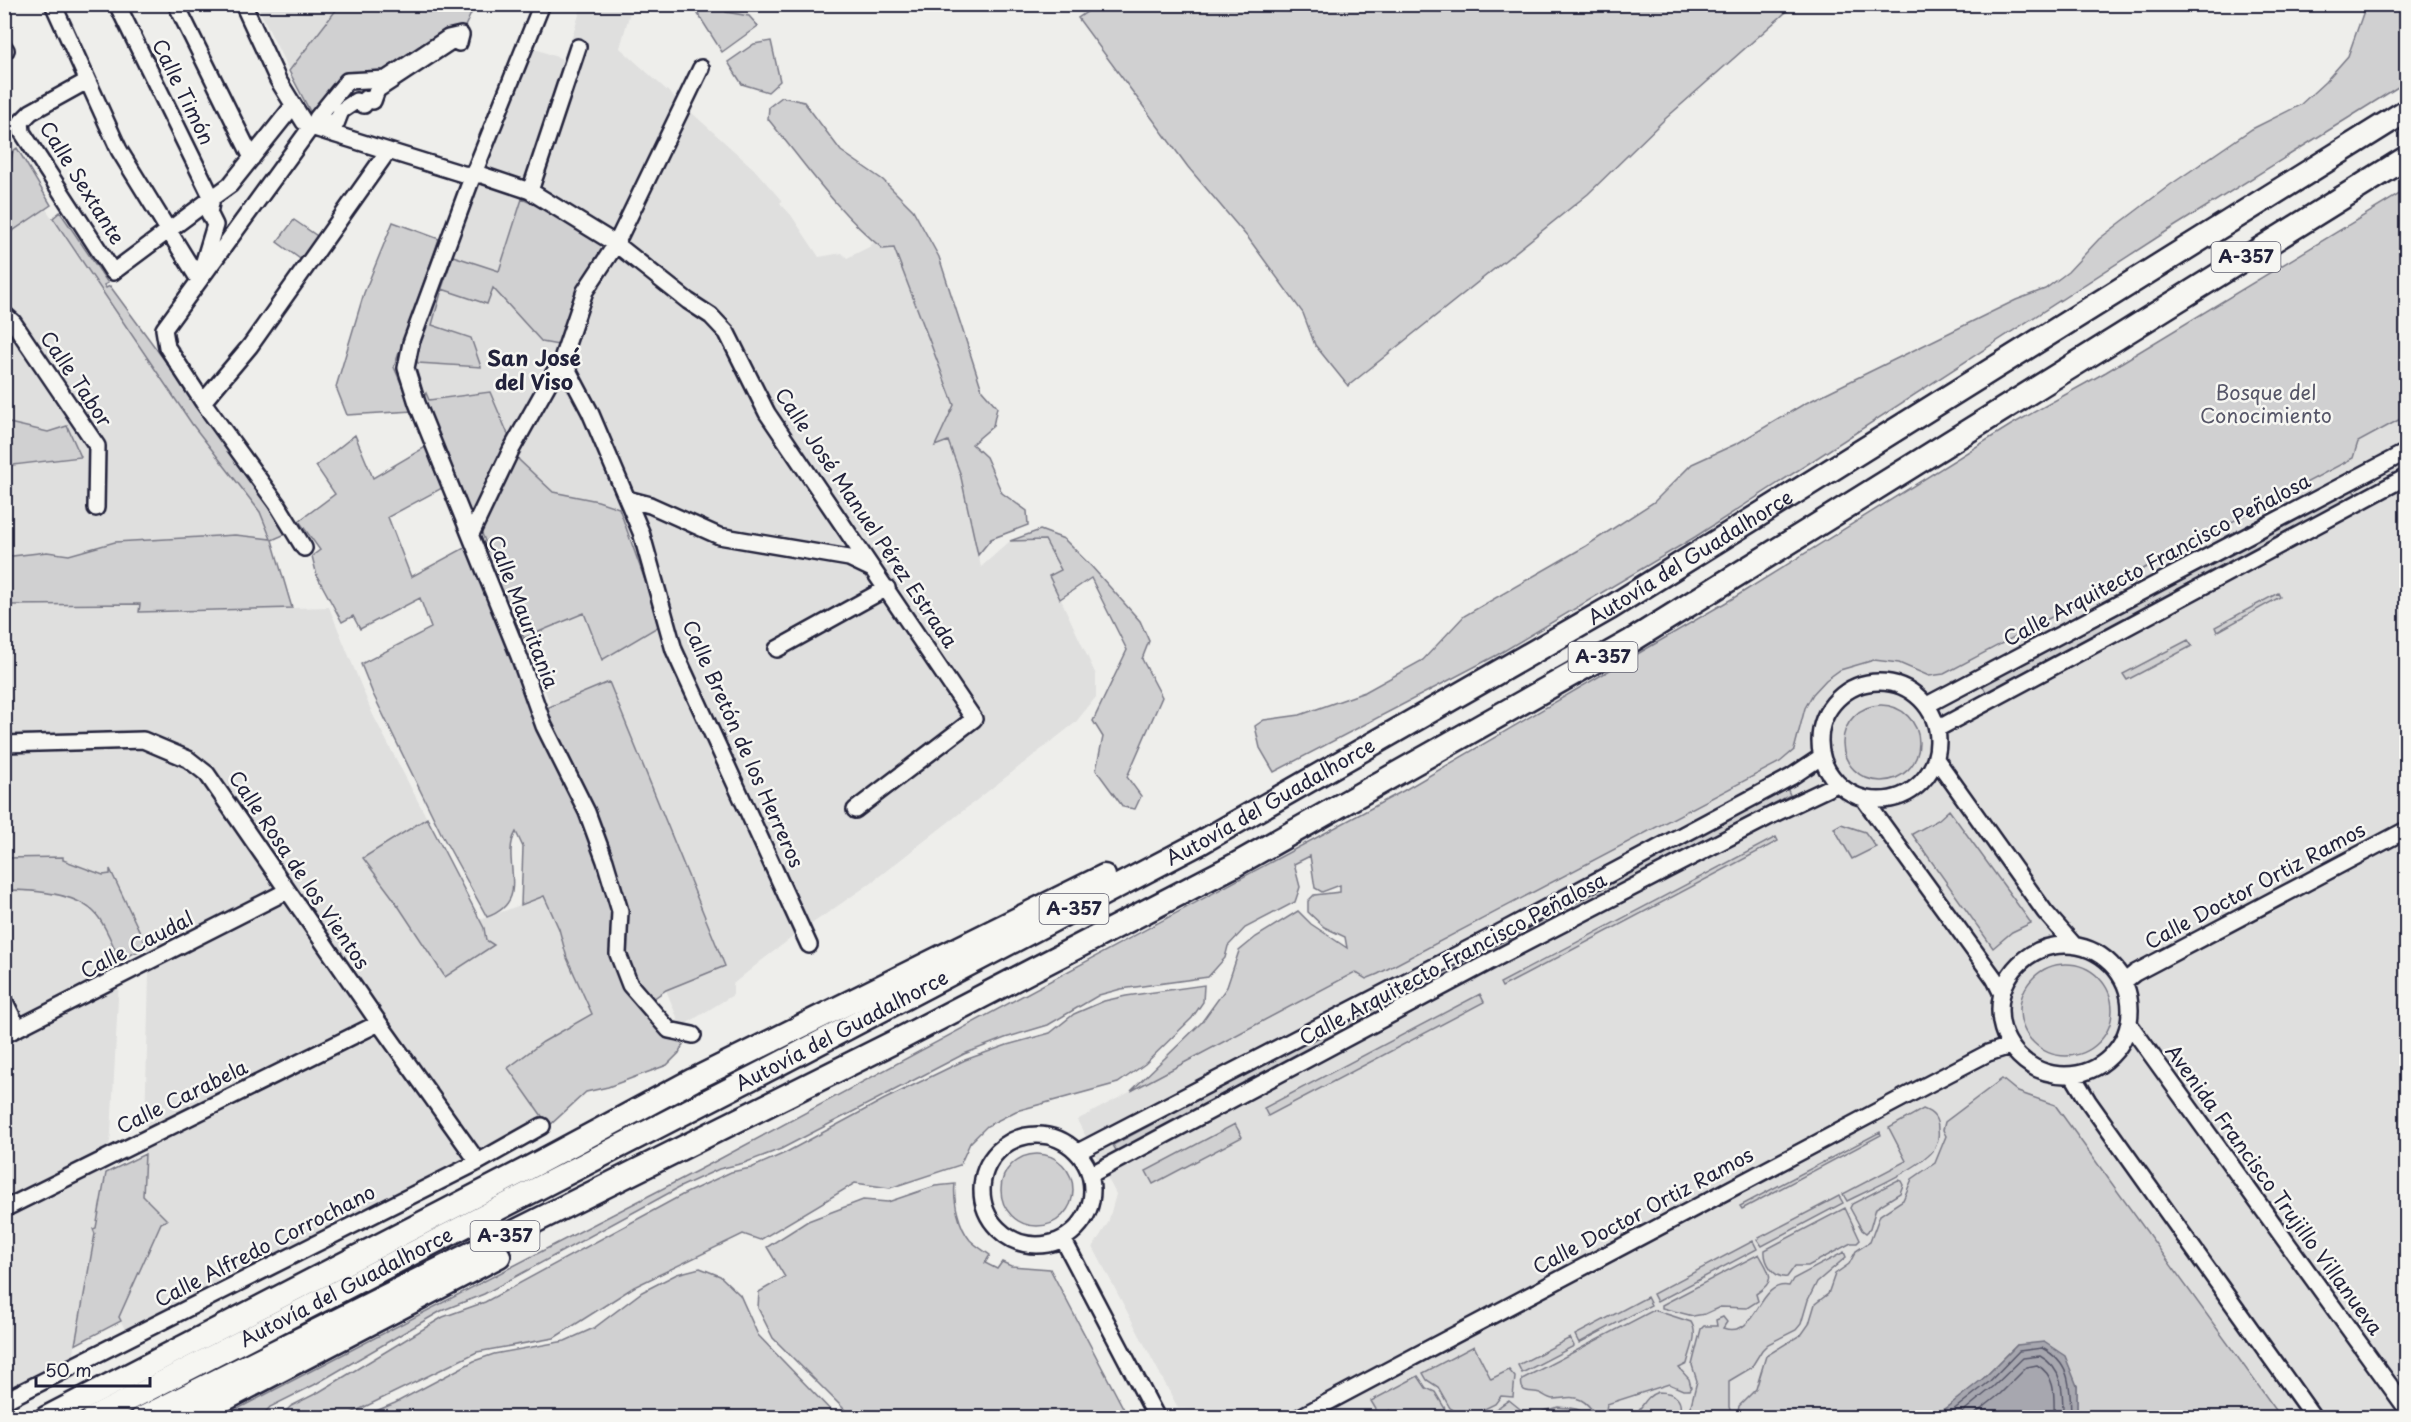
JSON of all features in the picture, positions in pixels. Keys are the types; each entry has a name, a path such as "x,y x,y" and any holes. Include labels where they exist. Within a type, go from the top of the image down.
{"highway":[{"name":"Autovía del Guadalhorce","path":"93,1418 791,1058 1200,843 1610,608 2406,109"},
{"name":"Autovía del Guadalhorce","path":"142,1418 869,1055 1235,865 1631,641 2406,158"},
{"path":"46,1418 713,1070 865,993 1346,759"},
{"path":"189,1418 410,1304 869,1055"}],"street":[{"path":"53,4 119,150 199,280"},
{"name":"Calle Timón","path":"117,4 212,198"},
{"path":"176,4 252,158"},
{"path":"243,4 278,80 304,122 314,122 336,124 341,111 356,101 364,105 365,99 373,101 377,90 453,40 459,43 462,35 448,38 386,79 348,81 314,122 164,328 167,347 203,402 277,504 304,548"},
{"name":"Calle Mauritania","path":"542,4 432,283 411,343 406,368 417,403 519,656 544,726 587,812 605,861 621,911 618,954 630,985 669,1030 693,1035"},
{"path":"530,191 578,47"},
{"path":"471,534 511,450 562,359 585,291 616,244 701,68"},
{"name":"Calle Sextante","path":"87,81 30,112 21,122 22,132 112,272 169,232"},
{"path":"169,232 230,185 293,106"},
{"name":"Calle José Manuel Pérez Estrada","path":"314,122 388,151 463,174 474,174 530,191 616,244 688,301 711,316 727,333 767,413 974,719 855,810"},
{"path":"203,402 250,346 388,151"},
{"path":"199,280 214,225 209,213 212,198"},
{"path":"214,225 228,230 240,223"},
{"name":"Calle Tabor","path":"4,314 13,322 97,446 96,508"},
{"name":"Calle Bretón de los Herreros","path":"562,359 590,411 641,532 674,650 809,945"},
{"name":"Calle Arquitecto Francisco Peñalosa","path":"1927,705 2406,452"},
{"path":"1937,729 2406,477"},
{"path":"627,499 650,505 719,536 849,558 873,569"},
{"path":"777,649 887,588"},
{"path":"1884,681 1897,684 1913,692 1927,705 1937,729 1936,759 1928,775 1916,788 1900,797 1882,801 1864,799 1850,794 1827,772 1821,757 1819,739 1831,705 1845,692 1861,684 1884,681"},
{"name":"Calle Rosa de los Vientos","path":"4,744 143,740 188,759 207,774 478,1162"},
{"name":"Calle Arquitecto Francisco Peñalosa","path":"1078,1152 1497,934 1791,777 1821,757"},
{"path":"1936,759 2045,912 2074,945"},
{"name":"Calle Arquitecto Francisco Peñalosa","path":"1090,1175 1506,953 1776,813 1837,784"},
{"path":"1864,799 1994,978 2001,994"},
{"name":"Calle Doctor Ortiz Ramos","path":"2125,981 2135,973 2406,830"},
{"name":"Calle Caudal","path":"11,1031 288,891"},
{"path":"2074,945 2094,951 2112,964 2125,981 2131,1003 2130,1025 2122,1044 2109,1059 2092,1070 2073,1076 2055,1076 2037,1070 2022,1060 2010,1046 2002,1030 1999,1012 2001,994 2009,976 2021,962 2037,951 2055,946 2074,945"},
{"path":"4,1000 11,1031"},
{"name":"Calle Carabela","path":"4,1209 379,1023"},
{"name":"Avenida Francisco Trujillo Villanueva","path":"2130,1025 2406,1408"},
{"name":"Calle Doctor Ortiz Ramos","path":"1298,1418 1932,1082 1988,1053 2010,1046"},
{"path":"2073,1076 2092,1107 2314,1418"},
{"name":"Calle Alfredo Corrochano","path":"4,1401 478,1162 542,1126"},
{"path":"1026,1135 1045,1135 1063,1141 1078,1152 1090,1175 1092,1190 1090,1206 1083,1221 1063,1239 1041,1245 1022,1244 1005,1236 991,1223 983,1206 980,1188 984,1169 994,1153 1009,1142 1026,1135"},
{"path":"1063,1239 1157,1418"}],"shaded area":[{"path":"257,5 340,5 289,71"},
{"path":"582,5 632,5 620,48 754,169 782,201 780,203 791,215 819,257 842,253 847,258 874,242 883,249 894,248 954,406 936,445 948,441 960,473 981,567 1010,541 1045,540 1062,570 1050,576 1096,675 1096,697 1075,723 868,885 761,961 733,984 733,995 681,1027 524,638 584,613 490,392 428,400 415,369 416,360 432,325 442,289 485,166 533,48 565,60"},
{"path":"4,127 51,205 46,209 192,424 260,512 272,540 292,608 329,607 373,715 480,920 544,896 559,929 567,958 614,1067 549,1126 550,1130 480,1172 134,1346 119,1318 161,1223 167,1220 143,1196 149,975 147,947 111,871 111,874 103,875 63,860 63,857 5,858"},
{"path":"2406,252 2406,1417 1221,1418 1197,1409 1178,1408 1093,1247 1108,1223 1116,1194 1077,1120 1355,972 1340,912"},
{"path":"5,890 38,890 78,901 98,916 120,960 111,1134 96,1228 93,1229 95,1234 75,1345 72,1378 5,1412"}],"green space":[{"path":"340,5 475,5 461,35 386,79 347,81 313,117 289,71"},
{"path":"695,5 724,5 726,12 749,16 758,26 722,52 696,11"},
{"path":"1097,5 1794,5 1665,119 1588,194 1348,386 1315,345 1303,313 1249,239 1188,167 1078,18"},
{"path":"2366,5 2406,5 2406,82 2164,233 1695,537 1497,655 1274,772 1260,748 1255,726 1264,720 1300,715 1365,692 1423,660 1464,616 1586,546 1654,502 1692,464 1738,443 1804,404 2016,300 2045,289 2068,272 2099,239 2170,185 2252,129 2300,105 2348,56"},
{"path":"771,41 780,81 768,92 742,84 728,62 754,44"},
{"path":"782,97 804,102 841,151 883,180 913,210 939,257 982,390 997,407 993,426 972,444 986,457 1002,493 1027,511 1028,525 991,539 978,555 960,473 948,441 935,446 954,405 894,248 883,249 851,220 768,119 769,107"},
{"path":"17,148 51,205 5,236 5,185 13,151"},
{"name":"Bosque del Conocimiento","path":"2406,190 2406,416 2358,442 2353,458 1944,674 1929,676 1899,663 1874,660 1840,670 1826,680 1813,694 1805,708 1794,750 1780,762 1378,974 1366,979 1355,972 1131,1091 1201,1023 1227,987 1239,951 1256,937 1298,911 1311,924 1347,948 1345,937 1324,927 1308,912 1308,901 1314,895 1340,892 1340,885 1322,892 1315,888 1310,856 1294,864 1300,887 1295,902 1245,928 1228,946 1225,958 1208,977 1121,989 1099,995 1048,1025 964,1054 781,1149 744,1163 719,1169 680,1187 484,1294 441,1311 314,1385 270,1407 261,1417 222,1417 714,1162 1403,791 1735,597 2011,425 2106,372"},
{"path":"522,199 559,216 604,245 558,345 542,342 493,288 487,304 442,289 432,325 471,338 481,367 418,363 413,356 435,287 442,288 453,256 499,271"},
{"path":"60,212 108,283 104,285 106,288 110,286 271,505 288,533 272,540 292,608 139,612 140,604 5,605 4,557 47,552 69,555 115,542 235,535 271,539 260,512 192,424 53,218"},
{"path":"294,220 320,238 303,261 277,242"},
{"path":"393,222 439,239 394,367 413,411 347,415 336,387 364,293"},
{"path":"490,392 519,460 553,492 598,501 619,508 661,625 602,660 584,613 524,638 490,570 485,541 474,514 470,513 422,401 426,393 429,400"},
{"path":"5,422 48,432 67,426 81,457 5,466"},
{"path":"355,435 373,478 427,446 444,487 388,517 411,577 468,546 542,710 609,682 725,966 666,990 653,999 667,1034 684,1042 679,1053 667,1065 608,1087 586,1092 549,1126 508,1068 543,1042 592,1014 567,958 559,929 544,896 521,905 523,847 516,832 512,843 513,879 509,901 501,910 487,917 443,837 373,694 361,664 431,628 420,598 360,629 353,616 342,622 317,576 312,556 320,550 299,521 335,494 316,466"},
{"path":"2352,488 2356,495 1986,692 1982,684"},
{"path":"1040,530 1064,539 1092,567 1140,621 1149,641 1142,659 1162,697 1127,777 1141,796 1135,809 1123,807 1096,770 1103,737 1093,721 1127,650 1091,578 1060,599 1049,576 1061,570 1045,540 1010,541"},
{"path":"2278,593 2280,597 2217,632 2215,627"},
{"path":"2188,640 2192,646 2127,680 2123,674"},
{"path":"1881,705 1896,708 1908,716 1916,728 1919,743 1916,758 1908,770 1896,778 1881,781 1866,778 1854,770 1846,758 1843,743 1846,728 1854,716 1866,708"},
{"path":"1787,788 1790,795 1407,998 1403,991"},
{"path":"1949,810 2031,923 2012,932 1993,948 1912,834 1938,820"},
{"path":"427,818 484,928 486,940 494,945 445,977 393,898 363,858"},
{"path":"1841,824 1865,832 1876,847 1852,859 1834,828"},
{"path":"1776,837 1778,841 1502,987 1500,983"},
{"path":"63,857 63,860 103,875 110,874 110,869 147,947 120,960 108,933 91,909 56,894 5,890 5,858"},
{"path":"2066,964 2083,968 2098,978 2108,993 2112,1010 2108,1027 2098,1042 2083,1052 2066,1056 2049,1052 2034,1042 2024,1027 2020,1010 2024,993 2034,978 2049,968"},
{"path":"1204,985 1203,1002 1192,1018 1145,1064 1118,1083 1016,1111 987,1126 970,1143 960,1165 890,1188 855,1183 760,1240 743,1234 634,1287 554,1338 477,1352 344,1417 280,1417 291,1406 319,1392 443,1317 485,1302 682,1195 731,1172 751,1168 785,1153 883,1100 965,1060 1050,1033 1074,1014 1104,1001"},
{"path":"1480,994 1484,1002 1268,1116 1264,1108"},
{"path":"1387,999 1391,1006 1117,1152 1113,1145"},
{"path":"2002,1079 2018,1092 2055,1105 2281,1417 2077,1417 2077,1386 2017,1345 1962,1397 1925,1417 1737,1418 1739,1406 1756,1389 1766,1356 1802,1334 1809,1324 1815,1304 1828,1294 1835,1274 1849,1264 1856,1251 1870,1242 1880,1215 1903,1200 1912,1179 1935,1163 1946,1136 1943,1130 1945,1122"},
{"path":"1923,1109 1935,1117 1937,1123 1938,1141 1935,1148 1908,1170 1847,1201 1843,1194 1906,1161 1889,1128"},
{"path":"1235,1124 1242,1137 1153,1184 1146,1171"},
{"path":"1880,1132 1881,1135 1742,1209 1740,1206"},
{"path":"145,1154 143,1196 167,1220 161,1223 119,1317 121,1321 75,1345 95,1234 93,1229 96,1228 106,1173"},
{"path":"1044,1154 1063,1164 1071,1176 1073,1190 1071,1204 1063,1216 1051,1224 1030,1226 1011,1216 1003,1204 1001,1183 1011,1164 1023,1156"},
{"path":"1898,1180 1903,1185 1900,1193 1876,1208 1870,1229 1866,1233 1850,1208 1852,1204"},
{"path":"955,1184 955,1198 960,1221 970,1240 990,1255 985,1263 997,1269 1002,1262 1011,1266 1050,1269 1128,1417 852,1417 773,1338 758,1308 759,1292 785,1277 767,1247 808,1221 863,1200 888,1202 935,1186"},
{"path":"1839,1196 1843,1203 1762,1246 1757,1239"},
{"path":"1845,1208 1860,1240 1857,1243 1851,1243 1808,1266 1795,1266 1787,1277 1778,1275 1771,1269 1766,1260 1765,1250"},
{"path":"1753,1241 1757,1249 1657,1302 1653,1294"},
{"path":"1844,1252 1846,1257 1817,1282 1808,1300 1801,1324 1796,1330 1768,1344 1751,1368 1729,1381 1731,1413 1729,1417 1695,1417 1691,1405 1697,1381 1692,1365 1701,1329 1704,1326 1717,1326 1716,1320 1723,1317 1727,1322 1723,1328 1735,1329 1744,1326 1770,1292 1778,1287 1789,1286 1793,1279"},
{"path":"1759,1254 1770,1276 1767,1284 1756,1294 1758,1301 1747,1308 1720,1307 1705,1314 1693,1316 1662,1308 1662,1305"},
{"path":"700,1268 720,1276 740,1295 758,1335 837,1417 362,1417 395,1403 474,1361 494,1354 565,1341 594,1328 642,1292 677,1274"},
{"path":"1647,1297 1651,1305 1579,1343 1575,1335"},
{"path":"1654,1310 1691,1322 1694,1332 1693,1343 1687,1364 1679,1368 1689,1379 1691,1387 1689,1390 1669,1384 1607,1404 1606,1410 1615,1418 1597,1417 1589,1406 1577,1399 1570,1397 1551,1399 1522,1388 1522,1379"},
{"path":"1570,1338 1574,1346 1522,1373 1518,1365"},
{"path":"1474,1346 1491,1379 1509,1370 1515,1377 1513,1397 1501,1396 1495,1404 1470,1416 1450,1408 1438,1387 1427,1380 1423,1373"},
{"path":"1418,1376 1426,1388 1435,1392 1450,1417 1395,1417 1390,1410 1380,1416 1371,1401"},
{"path":"1658,1392 1674,1395 1677,1398 1680,1406 1679,1417 1631,1417 1649,1397"},
{"path":"1509,1400 1530,1417 1476,1417 1490,1413"},
{"path":"1558,1407 1578,1410 1587,1417 1542,1417 1543,1411"}],"water":[{"path":"2044,1342 2065,1356 2077,1386 2077,1417 1925,1417 1938,1414 1985,1377 2017,1345"}],"district":[{"name":"San José del Viso","path":"534,371"}]}
